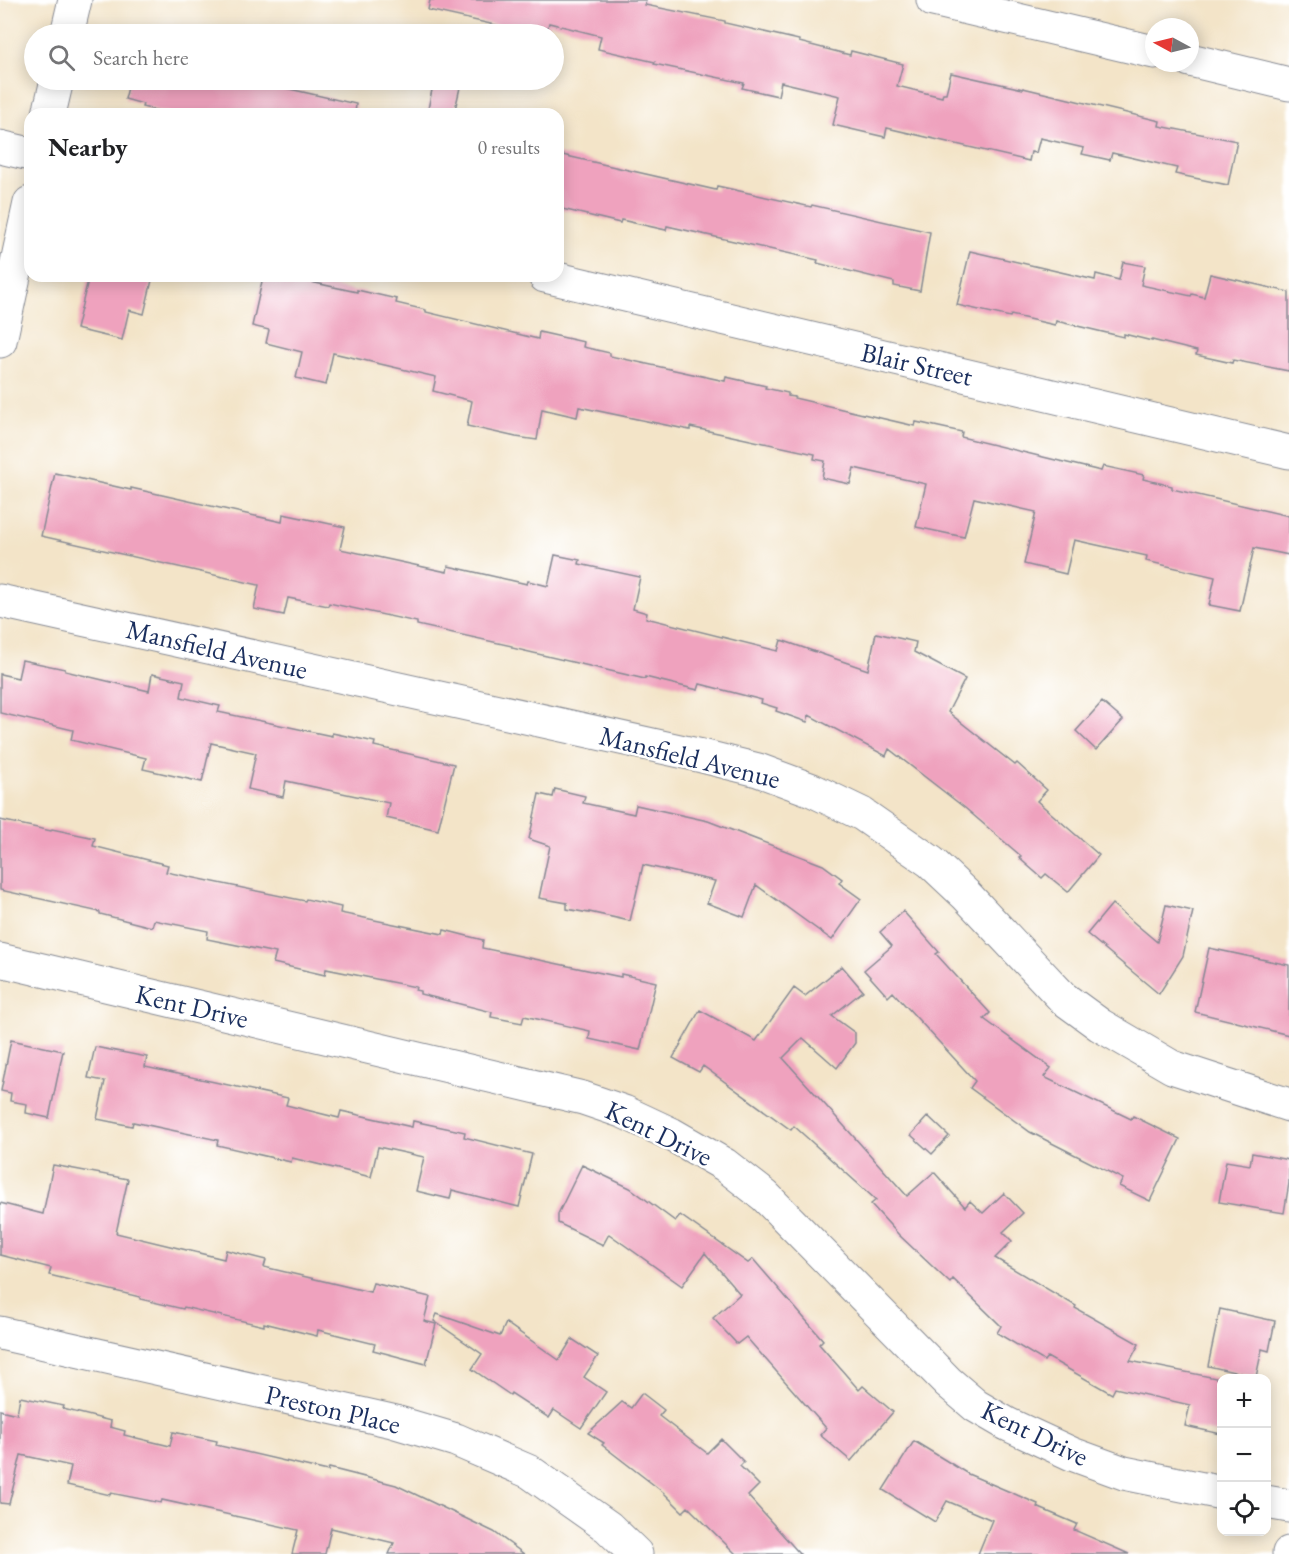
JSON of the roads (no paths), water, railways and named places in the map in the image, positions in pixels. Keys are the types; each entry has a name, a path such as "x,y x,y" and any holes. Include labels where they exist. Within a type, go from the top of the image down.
{"street":[{"path":"69,24 75,0"},
{"path":"933,0 1145,50"},
{"path":"1199,62 1289,84"},
{"path":"50,108 55,90"},
{"path":"0,147 24,153"},
{"path":"0,341 24,230"},
{"name":"Blair Street","path":"564,280 1289,452"},
{"name":"Mansfield Avenue","path":"0,600 698,755 758,770 812,790 862,814 931,861 966,894 1063,998 1100,1026 1172,1067 1289,1105"},
{"name":"Kent Drive","path":"0,960 582,1098 624,1112 671,1134 724,1165 765,1196 948,1382 976,1406 1037,1439 1124,1473 1217,1491"},
{"name":"Preston Place","path":"0,1333 392,1421 456,1440 530,1473 608,1527 636,1554"},
{"path":"1271,1503 1289,1506"}]}
